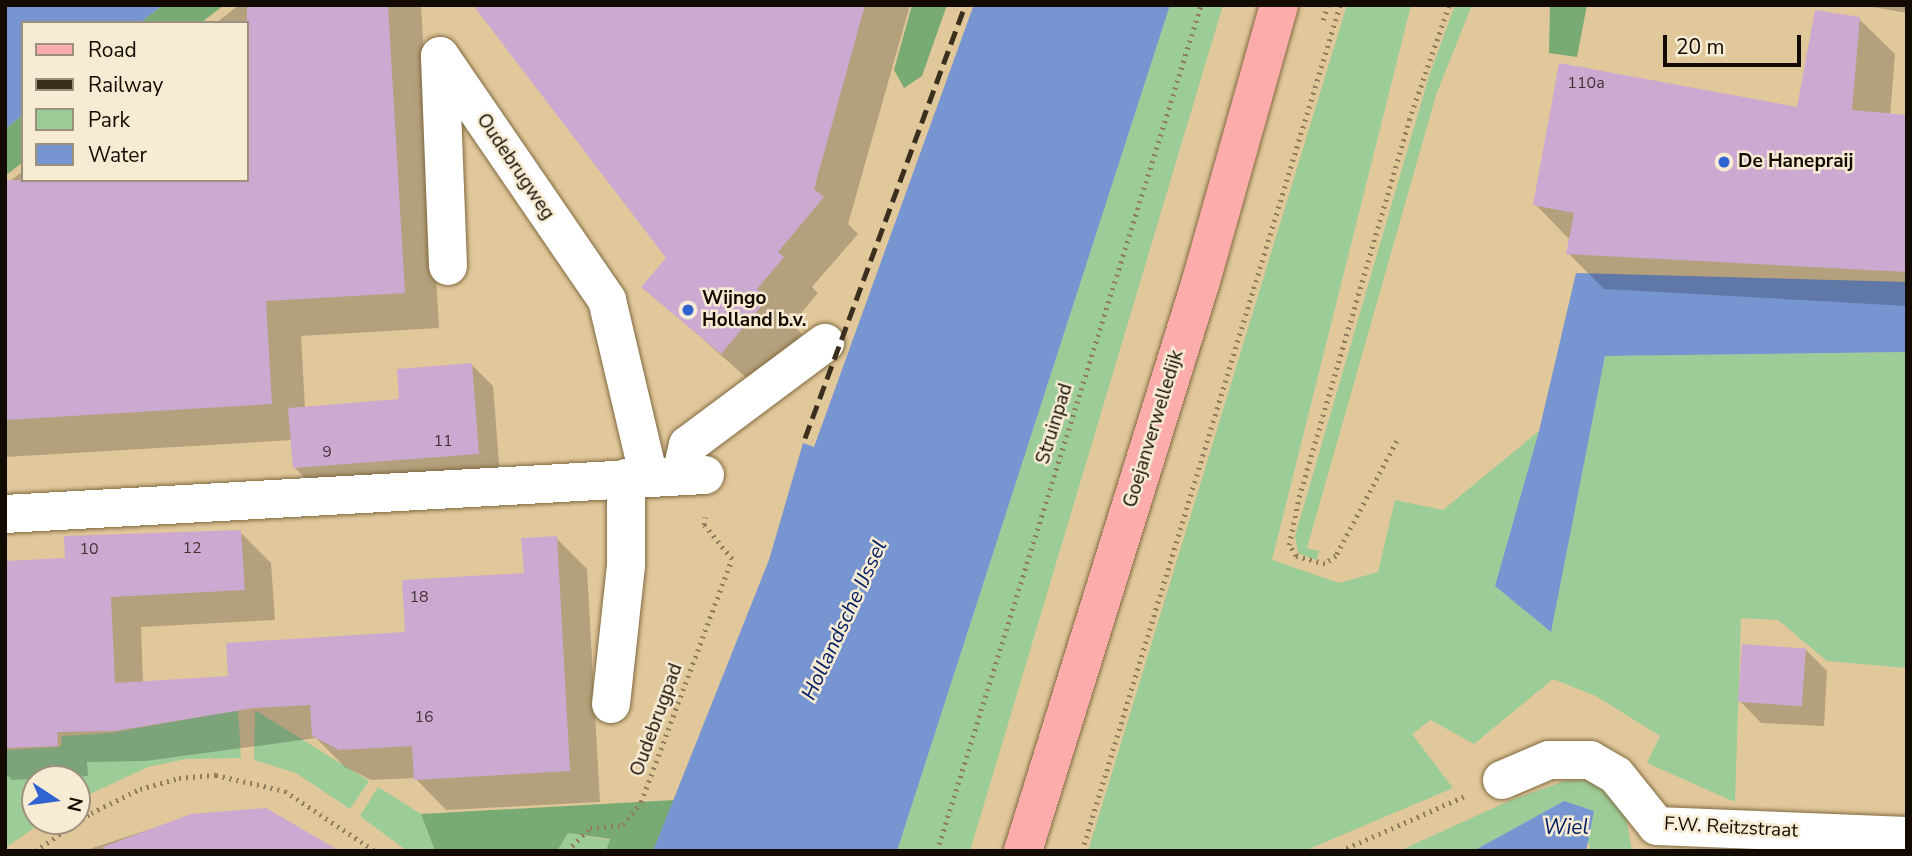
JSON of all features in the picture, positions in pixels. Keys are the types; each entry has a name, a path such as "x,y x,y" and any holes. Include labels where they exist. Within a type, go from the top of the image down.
{"main road":[{"name":"Goejanverwelledijk","path":"1023,851 1196,294 1279,5"}],"street":[{"name":"Oudebrugweg","path":"448,266 440,56 607,300 665,476"},
{"path":"611,704 626,565 665,476 688,445 825,343"},
{"path":"5,514 665,476"},
{"name":"F.W. Reitzstraat","path":"1502,780 1549,760 1590,761 1616,775 1656,839 1907,836"}],"path":[{"name":"Struinpad","path":"937,851 1201,5"},
{"path":"1082,851 1340,5"},
{"path":"1397,441 1336,556 1325,564 1296,556 1289,545 1299,497 1409,120 1449,5"},
{"name":"Oudebrugpad","path":"567,851 590,828 623,825 633,816 732,559"},
{"path":"35,851 91,813 140,789 179,778 216,775 285,791 375,851"},
{"path":"1340,851 1502,780"}],"green space":[{"path":"163,5 224,5 204,21 143,21"},
{"path":"912,5 947,5 922,76 904,88 894,70"},
{"path":"1170,5 1223,5 970,851 897,851"},
{"path":"1347,5 1411,5 1272,560 1339,583 1378,572 1395,500 1443,510 1539,431 1495,586 1550,631 1605,356 1907,352 1907,668 1827,661 1778,620 1741,618 1735,802 1647,763 1660,736 1596,696 1553,679 1474,744 1431,720 1412,734 1453,788 1304,851 1088,851"},
{"path":"1455,5 1472,5 1436,95 1307,548 1319,551 1316,560 1298,553 1295,536 1429,76"},
{"path":"1550,5 1587,5 1577,57 1549,53"},
{"path":"21,117 21,164 5,176 5,129"},
{"path":"238,710 241,758 186,759 148,767 91,793 91,765 21,765 21,835 24,835 5,848 5,750 61,747 62,736 111,733"},
{"path":"255,710 369,781 350,809 296,773 254,760"},
{"path":"1592,780 1625,811 1632,851 1586,851 1590,847 1564,801 1473,851 1399,851 1511,800 1565,781"},
{"path":"378,787 421,814 435,851 407,851 360,816"},
{"path":"674,800 653,851 606,851 610,839 568,833 557,851 435,851 421,814"},
{"path":"568,833 610,840 606,851 557,851"}],"water":[{"path":"5,5 163,5 143,21 21,21 21,117 5,129"},
{"name":"Hollandsche IJssel","path":"970,5 1170,5 897,851 653,851 769,560 803,443 814,447 973,7"},
{"path":"1576,273 1907,282 1907,352 1605,356 1551,632 1495,586 1539,431"},
{"name":"Wiel","path":"1564,801 1594,811 1586,851 1473,851"}],"building":[{"path":"247,5 388,5 405,293 266,301 272,404 5,420 5,180 248,182"},
{"path":"473,5 865,5 814,189 824,197 778,252 784,257 757,289 768,298 721,354 641,287 666,258"},
{"name":"De Hanepraij","path":"1815,10 1860,17 1852,110 1907,115 1907,272 1566,254 1574,213 1533,205 1559,63 1797,107"},
{"path":"472,363 479,454 293,468 288,408 399,399 397,369"},
{"path":"241,530 245,590 111,597 115,683 228,676 226,643 405,632 402,580 524,573 521,538 557,536 570,771 414,780 412,746 339,750 312,736 310,705 254,708 115,731 57,732 58,746 5,748 5,561 65,558 64,536"},
{"path":"1742,644 1806,648 1802,706 1738,702"},
{"path":"266,808 340,851 103,851 103,847 191,814"}],"railway":[{"path":"805,438 963,10"}],"place":[{"name":"De Hanepraij","path":"1724,162"},
{"name":"Wijngo Holland b.v.","path":"688,310"}]}
